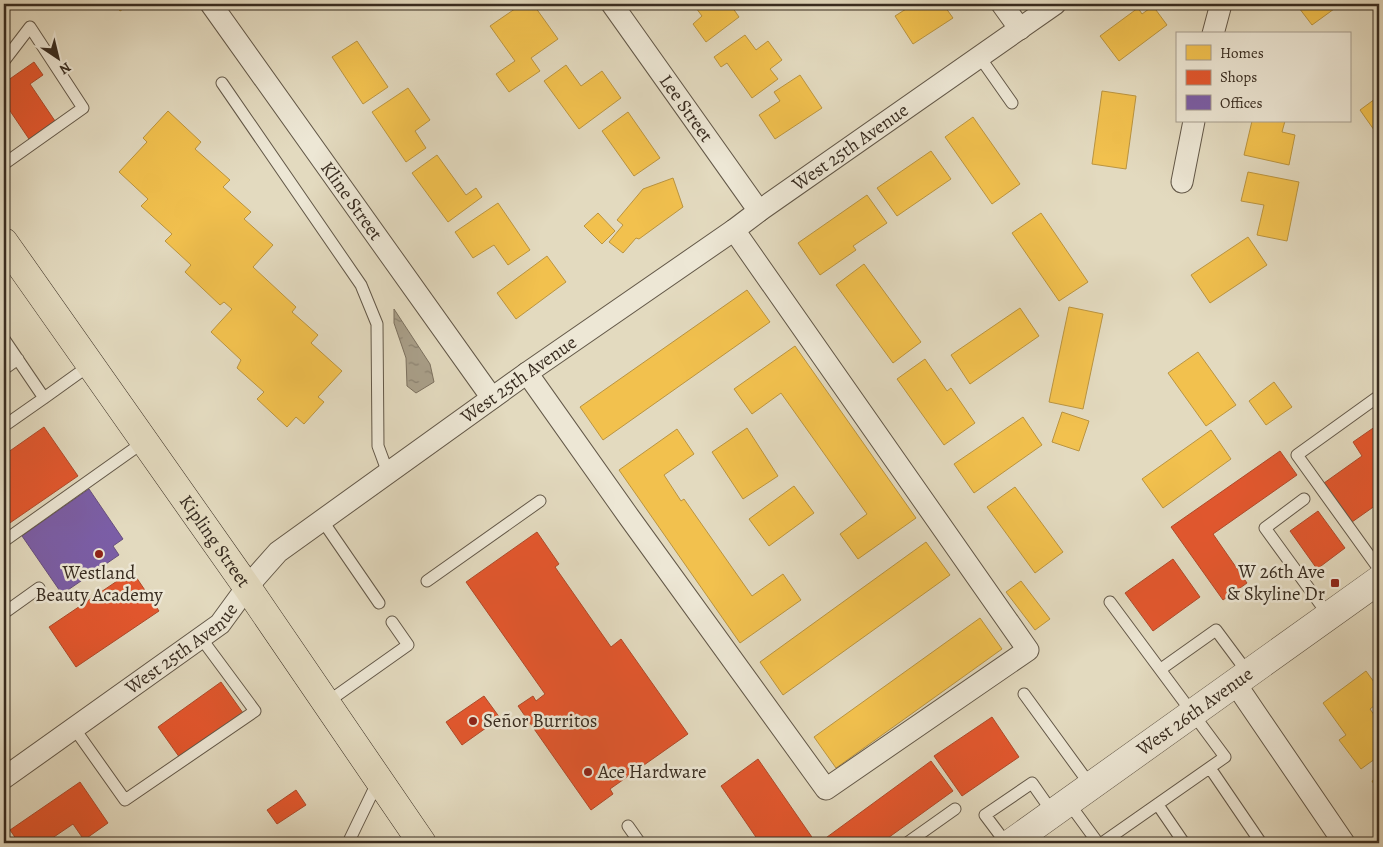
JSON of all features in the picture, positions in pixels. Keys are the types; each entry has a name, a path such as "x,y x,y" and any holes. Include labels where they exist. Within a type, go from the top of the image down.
{"main road":[{"name":"Kipling Street","path":"4,242 247,587 422,843"}],"street":[{"name":"Kline Street","path":"211,4 492,398"},
{"name":"Lee Street","path":"612,4 759,211"},
{"path":"1002,4 1020,29"},
{"name":"West 25th Avenue","path":"4,778 220,624 247,587 278,552 527,373 1055,4"},
{"path":"1214,32 1221,4"},
{"path":"1182,182 1194,122"},
{"path":"527,373 628,517 826,789 1028,650 734,230"},
{"name":"West 26th Avenue","path":"1010,843 1379,580"},
{"path":"1242,678 1344,843"}],"lane":[{"path":"4,61 30,27 83,108 4,162"},
{"path":"980,56 1012,103"},
{"path":"222,83 361,286 378,324 378,446 388,473"},
{"path":"4,339 44,398"},
{"path":"4,369 18,359"},
{"path":"4,426 90,365"},
{"path":"1379,396 1297,455 1379,569"},
{"path":"4,541 145,442"},
{"path":"1304,500 1264,528 1329,616"},
{"path":"427,581 540,501"},
{"path":"322,520 379,603"},
{"path":"4,614 39,588"},
{"path":"1102,843 1225,757 1110,602"},
{"path":"326,703 408,645 392,622"},
{"path":"1161,669 1216,630 1242,678"},
{"path":"74,728 125,800 255,711 201,638"},
{"path":"1024,694 1091,786"},
{"path":"1210,768 1261,843"},
{"path":"348,843 378,779"},
{"path":"1006,843 985,815 1032,783 1098,843"},
{"path":"1158,805 1184,843"},
{"path":"907,843 955,809"},
{"path":"628,826 640,843"}],"water":[{"path":"394,309 430,364 434,382 416,393 407,386 406,358 394,323"}],"building: Homes":[{"path":"114,4 131,4 120,11"},
{"path":"434,4 445,4 438,9"},
{"path":"522,4 533,4 558,39 531,58 540,71 509,92 496,74 515,61 490,26"},
{"path":"693,4 730,4 739,17 706,42 693,24 702,16"},
{"path":"914,4 943,4 953,18 913,44 895,16"},
{"path":"1296,4 1331,4 1334,9 1312,25"},
{"path":"1153,6 1167,25 1119,61 1100,36 1138,8 1142,14"},
{"path":"745,35 756,50 768,41 782,60 770,69 778,79 752,98 727,63 721,67 714,57"},
{"path":"357,41 388,87 363,104 332,57"},
{"path":"566,65 581,86 602,71 621,98 579,129 544,81"},
{"path":"800,75 822,108 775,139 759,115 780,101 774,92"},
{"path":"408,88 430,120 415,131 426,148 406,162 372,112"},
{"path":"1102,91 1136,96 1126,169 1092,164"},
{"path":"1379,96 1379,137 1360,110"},
{"path":"168,111 201,142 195,149 230,180 223,187 251,212 244,219 273,245 253,267 296,307 292,312 318,335 311,343 342,371 318,397 324,402 304,424 296,417 287,427 257,399 264,392 237,368 241,360 211,332 232,309 224,302 220,305 185,272 191,265 165,241 172,234 141,206 148,199 119,172 147,142 143,138"},
{"path":"628,112 660,158 634,176 602,131"},
{"path":"973,117 1020,184 992,204 945,137"},
{"path":"1252,122 1285,122 1282,132 1295,135 1289,165 1244,155"},
{"path":"931,151 951,179 897,216 877,188"},
{"path":"437,155 466,195 476,188 482,197 448,222 412,173"},
{"path":"1248,172 1299,182 1287,241 1257,235 1264,205 1241,201"},
{"path":"673,178 683,207 639,239 636,238 623,253 609,242 623,225 617,220 643,189"},
{"path":"867,195 887,223 853,246 856,250 820,275 798,243"},
{"path":"498,203 530,250 508,265 494,245 473,258 455,232"},
{"path":"598,213 615,231 602,244 584,226"},
{"path":"1041,213 1088,282 1059,301 1012,233"},
{"path":"1248,237 1267,265 1210,303 1191,275"},
{"path":"547,256 566,282 516,319 497,293"},
{"path":"864,264 921,342 893,363 836,285"},
{"path":"747,290 770,322 603,440 580,407"},
{"path":"1069,307 1103,314 1083,409 1049,402"},
{"path":"1020,308 1039,336 970,384 951,355"},
{"path":"795,346 916,518 858,559 840,534 867,514 781,393 752,414 734,389"},
{"path":"1198,352 1236,405 1206,426 1168,373"},
{"path":"925,359 947,391 951,388 975,423 944,445 897,379"},
{"path":"1274,382 1292,407 1266,425 1249,401"},
{"path":"1062,412 1089,421 1079,451 1052,442"},
{"path":"1023,417 1042,445 974,493 954,464"},
{"path":"747,428 778,476 743,499 712,452"},
{"path":"677,429 694,454 664,475 681,501 684,499 752,596 783,574 801,600 740,643 619,470"},
{"path":"1211,430 1231,459 1163,508 1142,479"},
{"path":"794,486 814,513 769,546 749,519"},
{"path":"1015,487 1063,552 1035,573 987,507"},
{"path":"926,542 950,575 783,695 760,662"},
{"path":"1021,581 1050,619 1035,630 1006,592"},
{"path":"980,618 1002,649 836,768 814,737"},
{"path":"1366,671 1379,689 1379,702 1370,709 1379,722 1379,756 1361,769 1339,740 1346,735 1323,703"},
{"path":"1379,777 1379,793 1372,781"}],"building: Shops":[{"path":"34,62 43,75 30,84 55,121 29,139 4,102 4,83"},
{"path":"1379,424 1379,503 1352,522 1324,483 1362,456 1353,442"},
{"path":"44,427 78,476 4,527 4,455"},
{"path":"1280,451 1297,475 1213,534 1247,583 1223,600 1171,527"},
{"path":"1318,511 1345,548 1317,569 1290,531"},
{"path":"537,532 559,564 555,567 611,647 621,639 688,734 610,789 613,794 591,810 518,706 533,696 536,701 545,694 466,582"},
{"path":"1173,559 1200,597 1153,631 1125,593"},
{"path":"132,571 159,611 76,667 49,627"},
{"path":"221,682 243,713 180,758 158,727"},
{"path":"484,696 500,718 462,745 446,722"},
{"path":"992,717 1019,757 962,796 934,756"},
{"path":"758,759 816,843 760,843 721,786"},
{"path":"931,761 953,791 881,843 826,843 823,840"},
{"path":"80,782 108,823 84,840 73,824 45,843 19,843 10,830"},
{"path":"296,790 306,805 277,824 267,810"}],"building: Offices":[{"path":"89,489 123,539 113,546 119,555 62,594 22,536"}],"place":[{"name":"Westland Beauty Academy","path":"99,554"},
{"name":"W 26th Ave & Skyline Dr","path":"1335,583"},
{"name":"Señor Burritos","path":"473,721"},
{"name":"Ace Hardware","path":"588,772"}]}
